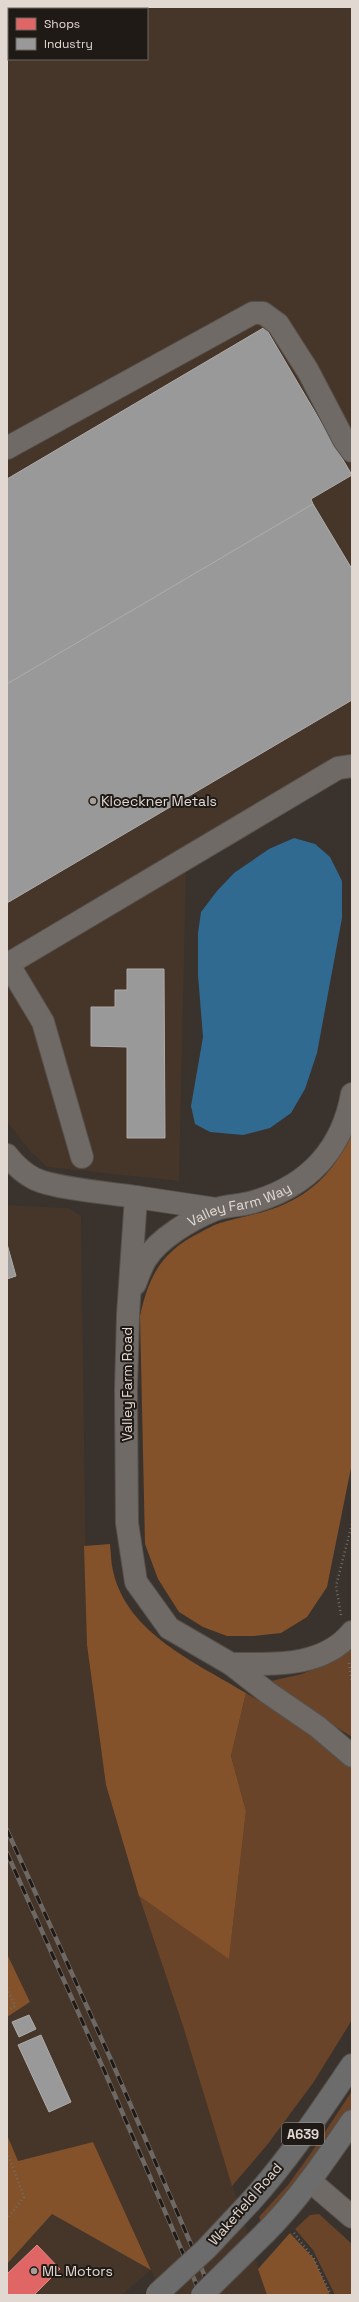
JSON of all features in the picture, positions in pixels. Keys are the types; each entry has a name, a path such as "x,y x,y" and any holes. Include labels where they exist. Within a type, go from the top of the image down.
{"main road":[{"name":"Wakefield Road","path":"156,2295 206,2249 251,2201 312,2122 352,2065"},
{"name":"A639","path":"202,2295 282,2216 310,2181 352,2121"}],"street":[{"path":"7,448 253,313 263,313 278,324 308,371 344,440 352,451"},
{"path":"82,1157 43,1022 7,963 338,768 352,766"},
{"name":"Valley Farm Way","path":"128,1315 134,1286 146,1258 168,1237 188,1222 216,1209 252,1203 273,1195 316,1169 330,1152 342,1128 352,1094"},
{"path":"7,1155 14,1163 35,1179 61,1185 216,1209"},
{"name":"Valley Farm Road","path":"136,1197 128,1315 127,1523 136,1582 169,1628 231,1664 267,1692 318,1727 352,1756"},
{"path":"231,1664 290,1664 313,1658 348,1637"},
{"path":"310,2181 352,2217"}],"path":[{"path":"352,1524 336,1586 348,1637 352,1683"},
{"path":"7,1988 15,2006 7,2011"},
{"path":"7,2152 24,2197 7,2219"},
{"path":"282,2216 314,2259 331,2295"}],"shaded area":[{"path":"7,7 352,7 352,776 341,779 186,872 179,1181 47,1167 31,1152 7,1122"},
{"path":"352,1134 352,1463 327,1587 307,1617 281,1633 254,1636 227,1636 203,1627 179,1612 158,1579 145,1544 140,1316 153,1276 159,1266 176,1247 215,1225 278,1207 303,1194 313,1187 331,1169"},
{"path":"7,1205 69,1208 81,1216 87,1644 106,1785 139,1896 183,2026 267,2295 162,2295 93,2142 17,2161 7,2135 7,2017 30,2002 7,1954"},
{"path":"110,1544 113,1571 121,1593 133,1612 148,1629 186,1658 246,1693 231,1756 246,1811 229,1959 139,1896 106,1785 87,1645 84,1546"},
{"path":"352,1643 352,1737 271,1685 271,1681 302,1674 318,1667"},
{"path":"246,1693 317,1736 341,1756 352,1768 352,2020 313,2083 267,2145 232,2186 183,2026 139,1896 229,1958 246,1811 231,1756"},
{"path":"7,1954 30,2002 7,2017"},
{"path":"352,2091 352,2108 314,2162 263,2227 259,2217 288,2185"},
{"path":"7,2135 18,2161 93,2142 151,2270 52,2214 7,2264"},
{"path":"52,2214 151,2270 122,2295 7,2295 7,2264"},
{"path":"319,2214 352,2244 352,2295 335,2295 313,2250 295,2229 310,2215"},
{"path":"290,2233 314,2259 330,2295 267,2295 258,2269"}],"water":[{"path":"294,838 315,844 330,857 342,881 342,918 317,1053 305,1089 291,1113 270,1128 243,1135 210,1132 195,1124 191,1106 203,1037 198,975 198,933 201,912 217,891 234,873 269,849"}],"building: Shops":[{"name":"ML Motors","path":"37,2245 60,2269 34,2295 7,2295 7,2274"}],"building: Industry":[{"path":"265,327 352,475 311,499 313,504 7,684 7,479"},
{"name":"Kloeckner Metals","path":"313,504 352,569 352,700 7,903 7,684"},
{"path":"127,969 164,969 165,1138 127,1138 127,1047 91,1046 91,1007 115,1007 115,990 127,990"},
{"path":"7,1244 16,1276 7,1279"},
{"path":"29,2015 36,2029 19,2037 12,2022"},
{"path":"41,2035 71,2102 49,2112 18,2045"}],"railway":[{"path":"7,1830 112,2062 213,2295"},
{"path":"7,1853 104,2070 201,2295"}],"place":[{"name":"Kloeckner Metals","path":"93,801"},
{"name":"ML Motors","path":"34,2271"}]}
